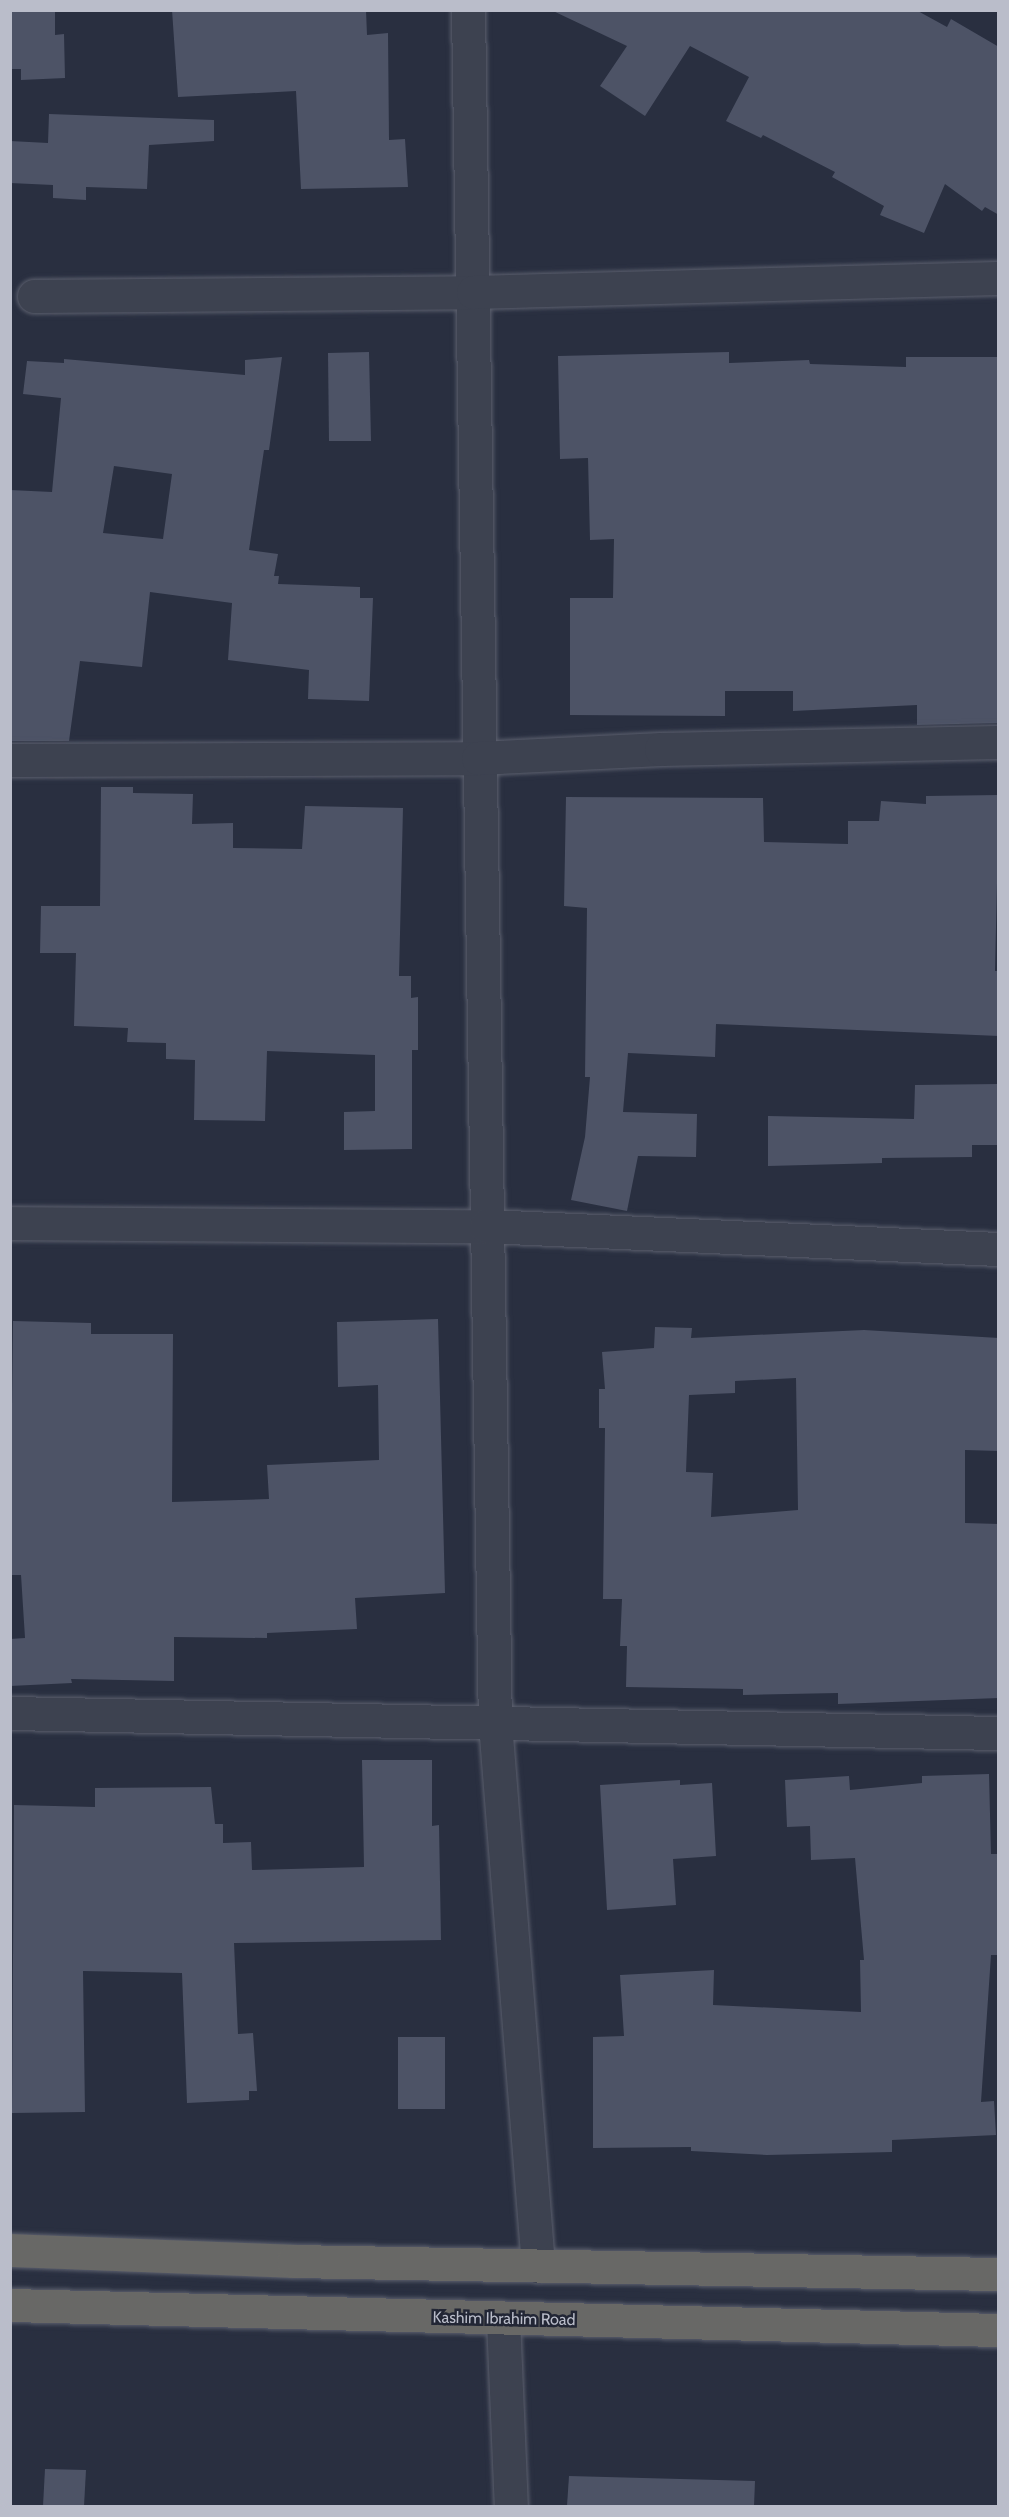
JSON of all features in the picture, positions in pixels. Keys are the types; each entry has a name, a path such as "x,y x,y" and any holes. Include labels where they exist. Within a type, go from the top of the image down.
{"highway":[{"path":"10,2250 538,2266 999,2274"},
{"name":"Kashim Ibrahim Road","path":"10,2305 503,2319 854,2323 999,2330"}],"street":[{"path":"468,10 495,1723 538,2266"},
{"path":"34,296 473,292 999,278"},
{"path":"10,760 478,758 661,749 999,742"},
{"path":"10,1223 486,1226 999,1249"},
{"path":"10,1713 999,1733"},
{"path":"503,2319 511,2506"}],"building":[{"path":"55,10 55,35 64,34 65,78 21,80 21,69 10,69 10,12"},
{"path":"172,10 366,10 367,35 388,33 389,140 405,139 408,187 301,189 296,91 178,97"},
{"path":"551,10 916,10 947,27 951,19 999,47 999,215 985,207 982,211 945,184 924,233 880,215 884,206 832,177 835,172 763,135 761,138 726,121 749,77 690,46 645,116 600,86 627,46"},
{"path":"49,114 214,120 214,141 149,145 147,189 86,187 86,200 53,198 53,185 10,183 10,141 48,143"},
{"path":"369,352 371,441 329,441 328,353"},
{"path":"729,352 729,363 809,360 810,364 906,367 906,357 999,357 999,723 917,725 917,705 793,711 793,691 725,691 725,716 570,715 570,598 613,598 614,539 590,540 588,458 560,459 558,356"},
{"path":"282,357 269,450 264,450 249,550 278,554 274,576 279,576 278,584 360,587 360,598 373,598 369,701 308,699 309,670 228,660 232,603 150,592 142,667 80,661 69,741 10,741 10,490 52,492 61,398 23,394 27,361 64,363 64,359 245,375 245,360","holes":["114,466 172,474 163,539 103,533"]},
{"path":"101,787 133,787 133,793 193,794 192,824 233,823 233,848 302,849 305,806 403,808 399,976 411,976 411,998 418,997 418,1050 412,1050 412,1149 344,1150 344,1112 375,1111 375,1055 267,1051 265,1121 194,1120 195,1060 166,1059 166,1043 127,1042 128,1028 74,1026 76,953 40,953 41,906 100,906"},
{"path":"999,795 995,971 999,971 999,1036 716,1024 715,1057 628,1053 623,1112 697,1114 696,1157 638,1156 627,1211 571,1200 585,1137 590,1077 585,1077 587,908 564,906 566,797 763,798 764,842 848,844 848,821 879,821 881,801 926,804 926,796"},
{"path":"999,1084 999,1145 972,1145 972,1157 882,1158 882,1163 768,1166 768,1116 914,1119 915,1085"},
{"path":"438,1319 445,1593 355,1598 357,1629 267,1633 267,1638 174,1637 174,1681 71,1679 72,1683 10,1686 10,1639 25,1638 21,1575 10,1575 13,1321 91,1323 91,1334 173,1334 172,1502 269,1499 267,1465 379,1460 378,1385 338,1387 337,1322"},
{"path":"655,1327 692,1328 691,1338 864,1330 999,1338 999,1451 965,1450 965,1523 999,1524 999,1698 838,1704 838,1693 743,1695 743,1689 626,1687 627,1646 620,1646 622,1599 603,1599 605,1428 599,1428 599,1389 605,1389 602,1352 654,1348","holes":["796,1378 798,1510 711,1517 713,1473 686,1472 689,1395 735,1393 735,1381"]},
{"path":"362,1760 432,1760 432,1826 439,1825 441,1940 234,1943 238,2034 253,2033 257,2091 249,2091 249,2100 187,2103 182,1973 83,1971 85,2112 12,2113 14,1805 95,1807 95,1788 211,1787 215,1824 223,1824 223,1843 251,1842 252,1870 364,1867"},
{"path":"989,1774 991,1854 999,1854 999,1955 991,1955 981,2102 994,2101 996,2135 892,2140 892,2152 767,2155 691,2151 691,2147 593,2148 593,2037 624,2036 620,1975 714,1970 713,2005 861,2012 860,1960 864,1960 855,1858 811,1860 810,1826 787,1827 785,1780 849,1776 850,1790 922,1783 922,1776"},
{"path":"680,1780 680,1785 712,1783 716,1856 673,1859 676,1905 607,1910 600,1785"},
{"path":"398,2037 445,2037 445,2109 398,2109"},
{"path":"45,2469 86,2470 84,2506 43,2506"},
{"path":"569,2476 755,2481 754,2506 567,2506"}]}
